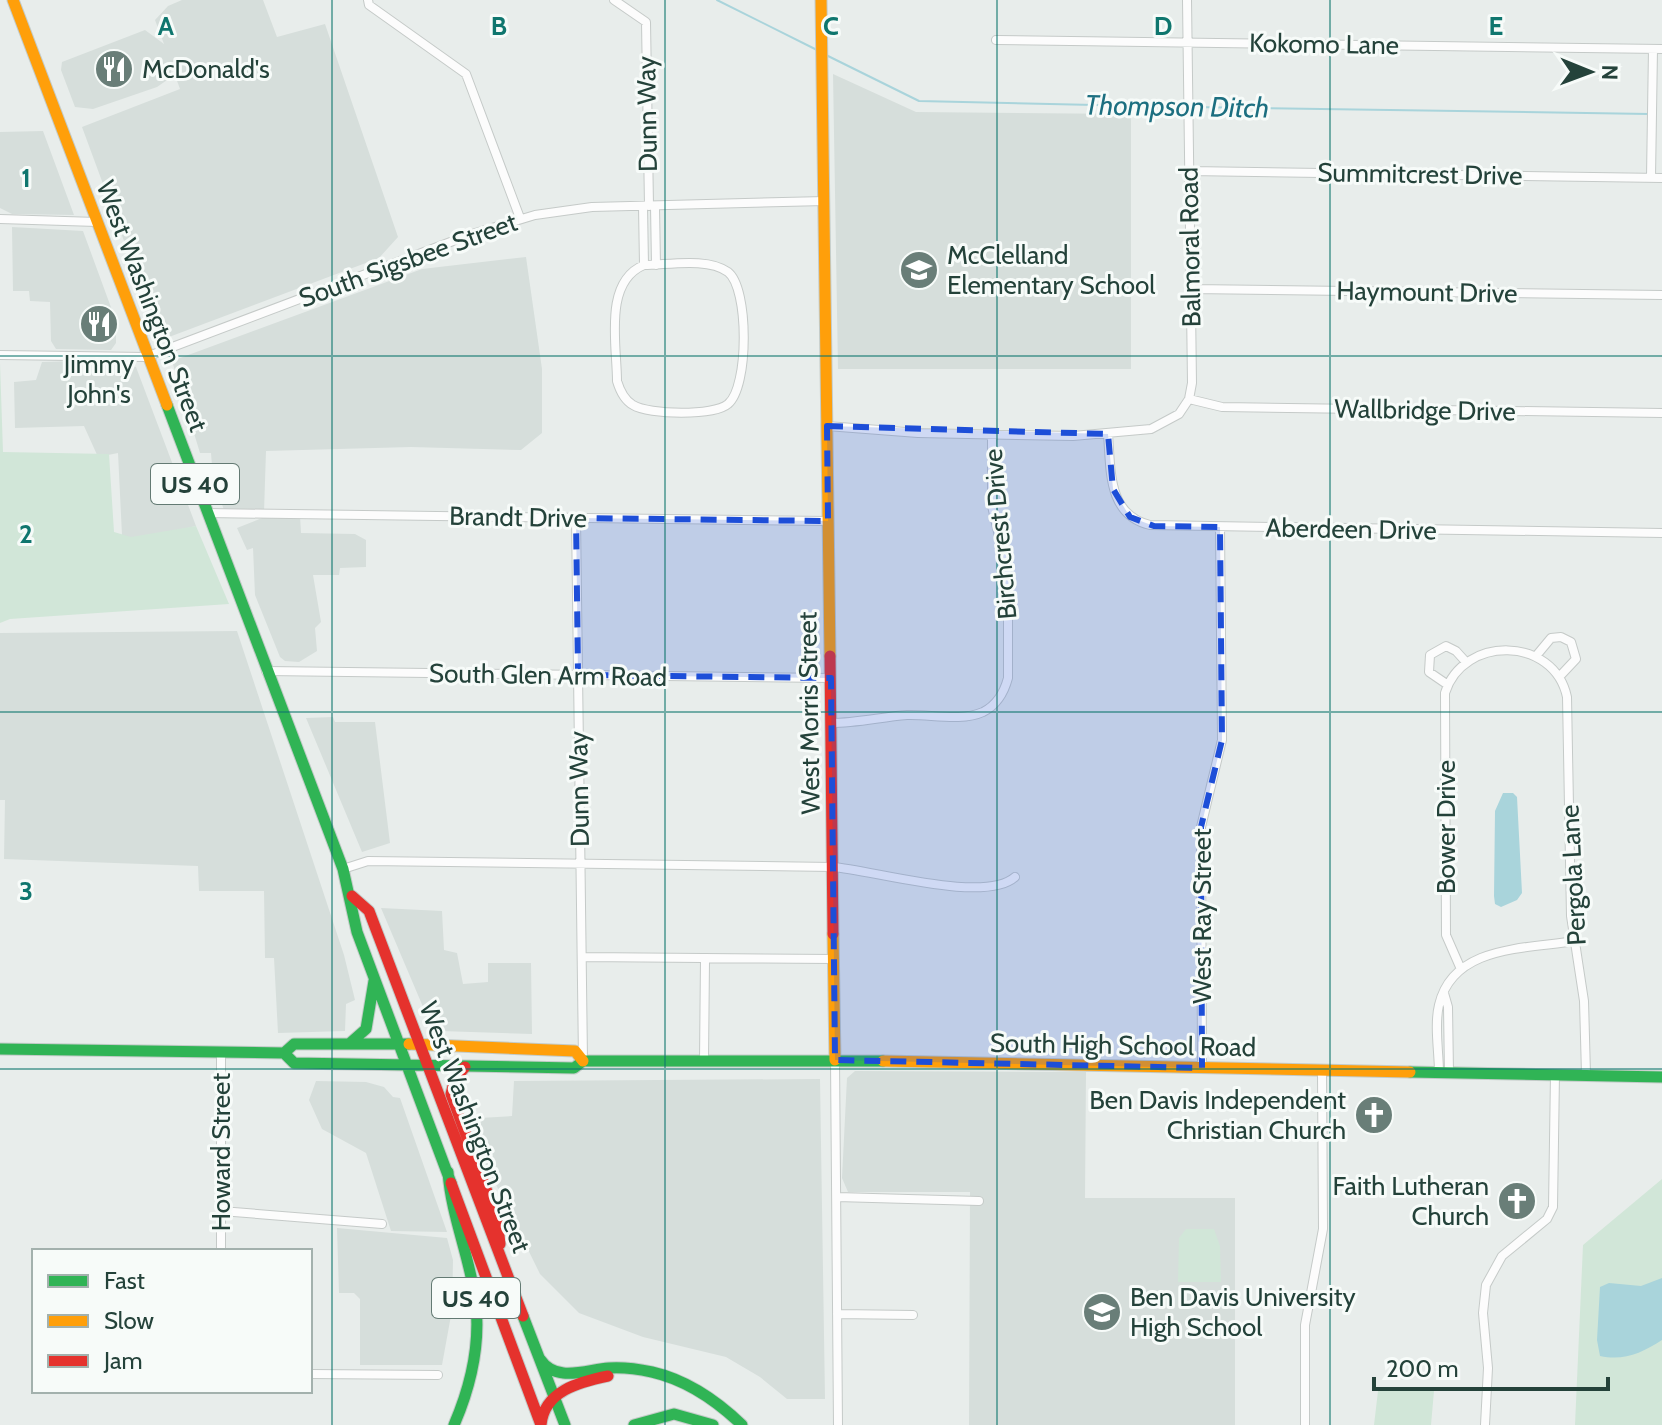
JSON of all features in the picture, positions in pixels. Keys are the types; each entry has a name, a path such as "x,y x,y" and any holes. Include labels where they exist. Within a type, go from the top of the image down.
{"main road":[{"name":"West Washington Street","path":"13,0 146,357 343,869 352,896 357,932 541,1425"},
{"name":"West Morris Street","path":"821,0 835,1060"},
{"name":"West Washington Street","path":"352,896 369,911 565,1425"},
{"path":"349,1044 362,1037 366,1029 374,978"},
{"name":"South High School Road","path":"0,1049 284,1053 294,1044 420,1044 575,1051 583,1061"},
{"name":"South High School Road","path":"284,1053 294,1063 465,1067 574,1068 583,1061 835,1060 1322,1073 1662,1077"},
{"path":"465,1067 454,1081 451,1094 497,1219 502,1263"},
{"name":"US 40","path":"448,1172 449,1204 470,1269 478,1319 473,1376 454,1425"},
{"path":"540,1359 544,1366 559,1373 611,1368 644,1372 693,1386 742,1425"},
{"path":"541,1425 543,1409 554,1397 589,1381 644,1372"},
{"path":"634,1425 665,1414 688,1415 713,1425"}],"street":[{"path":"368,0 369,5 466,74 520,218"},
{"name":"Dunn Way","path":"614,0 646,22 649,206"},
{"name":"Balmoral Road","path":"1187,0 1192,383 1189,399"},
{"name":"Kokomo Lane","path":"996,40 1657,49"},
{"path":"1651,177 1652,103 1657,49"},
{"name":"Summitcrest Drive","path":"1189,171 1662,178"},
{"name":"South Sigsbee Street","path":"0,355 146,357 520,218 571,209 825,201"},
{"path":"644,265 649,206"},
{"path":"649,206 656,265"},
{"path":"0,219 97,222"},
{"path":"644,265 656,265 712,265 735,278 742,297 742,379 732,400 720,409 705,412 648,411 629,402 617,381 618,294 624,279 644,265"},
{"name":"Haymount Drive","path":"1191,289 1662,295"},
{"path":"827,426 992,434 1108,434 1161,426 1179,414 1189,399"},
{"name":"Wallbridge Drive","path":"1189,399 1222,407 1662,413"},
{"name":"Birchcrest Drive","path":"831,723 927,715 970,716 983,712 1001,697 1008,682 1008,575 993,509 992,434"},
{"name":"Aberdeen Drive","path":"1108,434 1113,489 1120,506 1130,517 1150,525 1662,533"},
{"name":"Brandt Drive","path":"207,513 828,521"},
{"name":"Dunn Way","path":"576,518 583,1061"},
{"name":"West Ray Street","path":"1202,1068 1201,827 1222,740 1220,527"},
{"path":"1466,662 1446,646 1430,655 1429,672 1448,685 1466,662 1484,653 1507,651 1536,656 1560,676 1576,659 1571,642 1561,637 1551,638 1536,656"},
{"name":"South Glen Arm Road","path":"266,671 831,678"},
{"name":"Pergola Lane","path":"1560,676 1568,704 1575,941 1584,1001 1586,1074"},
{"name":"Bower Drive","path":"1448,685 1445,700 1446,935 1460,967"},
{"path":"343,869 368,861 833,867 863,869 920,884 999,885 1015,877"},
{"path":"1444,1073 1438,1006 1460,967 1484,956 1575,941"},
{"path":"582,957 834,959"},
{"path":"704,1060 705,960"},
{"name":"Howard Street","path":"221,1052 221,1249"},
{"name":"West Morris Street","path":"835,1060 838,1425"},
{"path":"1305,1425 1305,1325 1323,1229 1322,1073"},
{"path":"1485,1425 1488,1368 1484,1292 1502,1256 1547,1219 1553,1207 1555,1074"},
{"path":"837,1197 979,1201"},
{"path":"221,1211 382,1224"},
{"path":"837,1314 913,1315"},
{"path":"312,1374 438,1375"}],"highlighted area":[{"path":"827,426 1108,434 1113,489 1130,517 1154,526 1220,527 1222,740 1201,827 1202,1068 835,1060 831,678 578,675 576,518 828,521"}],"shaded area":[{"path":"182,0 263,0 277,37 325,24 398,237 379,258 169,337 158,333 82,127 180,89 172,67 170,78 157,87 93,109 75,107 61,70 62,62 145,30 164,44 155,20 168,6"},
{"path":"833,74 916,112 1131,114 1131,369 838,369"},
{"path":"43,131 74,215 12,214 0,208 0,132"},
{"path":"12,227 83,231 116,321 116,343 111,350 56,349 51,341 50,302 30,301 29,291 13,291"},
{"path":"526,257 542,369 542,433 521,450 411,447 266,451 264,512 224,510 213,479 211,453 200,453 172,361 422,269"},
{"path":"116,360 136,367 196,526 130,541 122,535 118,453 98,457 84,426 15,428 14,382 36,380 42,362"},
{"path":"267,516 300,516 301,533 355,534 366,540 366,567 340,568 339,575 313,575 321,622 315,628 317,651 299,662 285,661 280,657 255,595 253,548 247,550 237,528"},
{"path":"237,631 344,955 355,1000 346,1004 345,1031 278,1033 274,958 265,958 264,891 199,891 198,866 4,859 5,800 0,800 0,633"},
{"path":"333,717 335,722 375,722 390,843 362,852 306,718"},
{"path":"381,908 442,911 444,950 457,953 463,984 488,982 488,963 531,963 532,1034 440,1031 432,1028"},
{"name":"Ben Davis University High School","path":"855,1071 1086,1072 1085,1198 1235,1198 1235,1425 969,1425 970,1192 848,1192 842,1178 847,1078"},
{"path":"820,1079 825,1399 787,1399 760,1377 726,1357 643,1337 579,1313 540,1274 477,1146 480,1118 512,1116 514,1081"},
{"path":"316,1081 366,1082 384,1087 393,1097 400,1098 447,1232 391,1231 366,1153 322,1129 309,1100"},
{"path":"337,1228 447,1238 453,1260 452,1310 442,1365 360,1365 360,1299 354,1293 339,1293"}],"green space":[{"path":"0,363 3,452 109,454 114,532 131,537 196,526 229,604 10,619 0,623"},
{"path":"1662,1179 1662,1425 1575,1425 1583,1245"},
{"path":"1186,1229 1214,1229 1220,1246 1221,1282 1178,1282 1179,1238"},
{"path":"1378,1391 1434,1391 1431,1425 1374,1425"}],"water":[{"path":"1503,793 1513,793 1517,797 1522,893 1517,900 1501,907 1495,904 1494,896 1495,811"},
{"path":"1662,1278 1662,1340 1632,1355 1600,1356 1597,1340 1600,1287 1609,1283 1641,1286"}],"waterway":[{"name":"Thompson Ditch","path":"717,0 817,50"},
{"name":"Thompson Ditch","path":"826,55 919,101 1185,107"},
{"name":"Thompson Ditch","path":"1191,107 1649,114"}],"traffic: fast":[{"path":"167,405 343,869 357,932 451,1183"},
{"path":"349,1044 366,1029 374,981"},
{"path":"0,1049 284,1053 294,1044 409,1044"},
{"path":"284,1053 294,1063 574,1068 583,1061 883,1061"},
{"path":"1410,1072 1662,1077"},
{"path":"448,1172 473,1286 477,1322 471,1374 454,1425"},
{"path":"523,1316 565,1425"},
{"path":"540,1359 554,1371 563,1373 620,1368 665,1376 700,1392 742,1425"},
{"path":"634,1425 674,1414 713,1425"}],"traffic: slow":[{"path":"13,0 167,405"},
{"path":"821,0 830,656"},
{"path":"833,934 835,1060"},
{"path":"409,1044 575,1051 583,1061"},
{"path":"883,1061 1410,1072"}],"traffic: jam":[{"path":"830,656 833,934"},
{"path":"352,896 369,911 523,1316"},
{"path":"465,1067 455,1079 451,1094 497,1219 500,1244"},
{"path":"451,1183 541,1425"},
{"path":"541,1425 544,1413 556,1396 575,1385 608,1376"}],"place":[{"name":"McDonald's","path":"114,69"},
{"name":"McClelland Elementary School","path":"919,270"},
{"name":"Jimmy John's","path":"99,324"},
{"name":"Ben Davis Independent Christian Church","path":"1374,1115"},
{"name":"Faith Lutheran Church","path":"1517,1201"},
{"name":"Ben Davis University High School","path":"1102,1312"}]}
